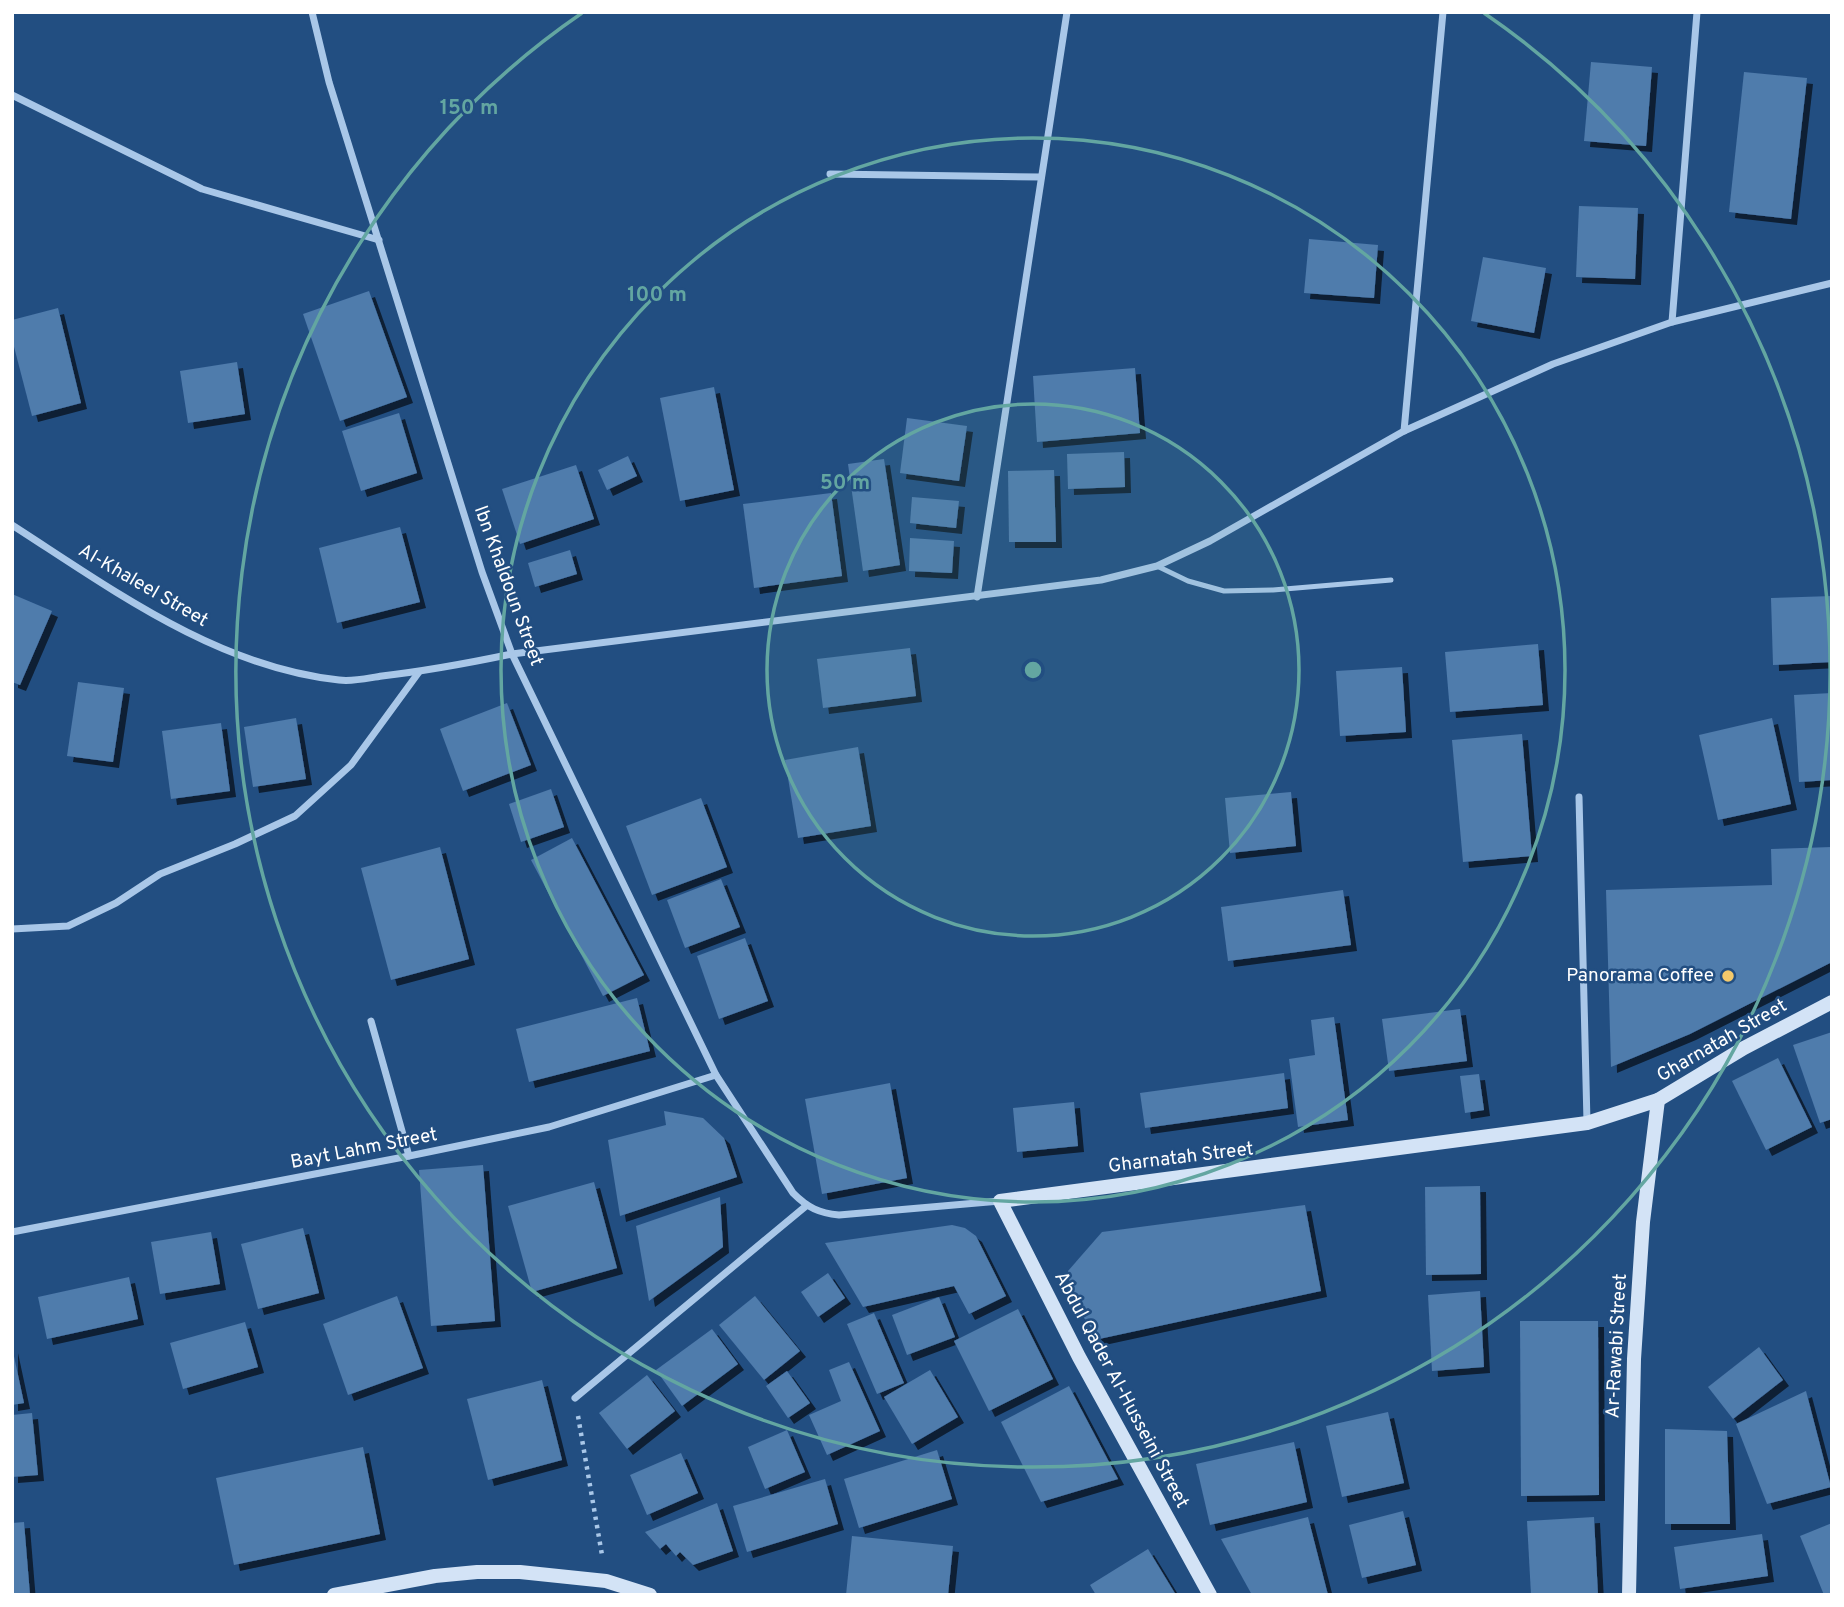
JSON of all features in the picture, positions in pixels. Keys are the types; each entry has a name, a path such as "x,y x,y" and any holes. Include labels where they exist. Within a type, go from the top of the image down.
{"street":[{"name":"Ibn Khaldoun Street","path":"312,12 329,82 482,572 512,654 716,1075 793,1193 806,1206"},
{"path":"977,597 1067,12"},
{"path":"1404,431 1443,12"},
{"path":"1672,322 1697,12"},
{"path":"12,95 202,189 379,240"},
{"path":"830,174 1041,177"},
{"name":"Al-Khaleel Street","path":"12,525 185,632 274,668 342,681 419,672 512,654 1101,580 1157,565 1210,541 1404,431 1553,364 1672,322 1832,283"},
{"path":"12,929 68,926 116,903 160,874 295,816 351,765 419,672"},
{"path":"1579,797 1587,1123"},
{"name":"Gharnatah Street","path":"806,1206 821,1213 839,1215 1000,1201 1587,1123 1658,1100 1744,1048 1832,1002"},
{"path":"371,1020 409,1157"},
{"name":"Bayt Lahm Street","path":"12,1232 409,1157 549,1127 716,1075"},
{"name":"Ar-Rawabi Street","path":"1629,1595 1634,1359 1643,1222 1658,1100"},
{"name":"Abdul Qader Al-Husseini Street","path":"1000,1201 1079,1357 1209,1595"},
{"path":"575,1398 806,1206"},
{"path":"334,1595 435,1576 477,1572 520,1572 606,1581 650,1595"}],"lane":[{"path":"1157,565 1188,581 1224,591 1273,590 1391,580"}],"path":[{"path":"575,1398 606,1581"}],"building":[{"path":"1591,62 1652,67 1646,146 1584,141"},
{"path":"1744,72 1807,78 1791,219 1729,212"},
{"path":"1579,206 1638,208 1635,279 1576,277"},
{"path":"1309,239 1378,245 1374,298 1304,293"},
{"path":"1483,257 1546,268 1534,333 1471,321"},
{"path":"369,291 407,397 340,421 303,314"},
{"path":"58,308 81,403 32,416 12,339 12,320"},
{"path":"237,362 245,414 188,423 180,371"},
{"path":"1135,368 1140,433 1037,442 1033,376"},
{"path":"714,387 734,490 680,501 660,398"},
{"path":"399,413 417,473 361,491 342,431"},
{"path":"907,418 967,426 959,481 900,473"},
{"path":"1124,452 1125,487 1068,489 1067,454"},
{"path":"628,456 637,476 607,490 598,470"},
{"path":"884,459 900,565 863,571 848,464"},
{"path":"576,465 594,519 520,544 502,489"},
{"path":"1054,470 1056,542 1009,542 1008,471"},
{"path":"831,493 842,576 754,588 743,504"},
{"path":"912,497 959,501 956,528 910,523"},
{"path":"400,527 420,602 337,623 319,548"},
{"path":"910,538 954,541 952,573 909,571"},
{"path":"570,550 577,574 535,587 528,563"},
{"path":"12,594 52,611 20,685 12,682"},
{"path":"1832,596 1832,662 1773,665 1771,598"},
{"path":"1538,644 1543,705 1450,712 1445,652"},
{"path":"910,648 916,696 823,708 817,659"},
{"path":"1402,667 1406,732 1340,736 1336,671"},
{"path":"78,682 124,688 113,762 67,756"},
{"path":"1832,693 1832,780 1799,782 1794,695"},
{"path":"507,703 531,765 463,791 440,729"},
{"path":"296,718 306,779 253,787 244,727"},
{"path":"1772,718 1791,804 1718,820 1699,735"},
{"path":"221,723 230,791 171,799 162,731"},
{"path":"1522,734 1532,856 1463,862 1452,740"},
{"path":"858,747 871,826 798,838 785,760"},
{"path":"551,789 564,827 521,842 509,804"},
{"path":"1291,792 1296,846 1230,853 1225,798"},
{"path":"701,798 727,867 652,895 626,826"},
{"path":"572,838 644,975 603,996 531,860"},
{"path":"440,847 469,959 391,980 361,868"},
{"path":"1832,847 1832,962 1690,1034 1611,1067 1606,890 1772,885 1771,849"},
{"path":"721,879 740,927 685,948 667,900"},
{"path":"1343,890 1351,945 1228,961 1221,907"},
{"path":"745,938 768,1001 719,1019 697,956"},
{"path":"637,998 650,1051 529,1082 516,1029"},
{"path":"1460,1009 1467,1061 1389,1071 1382,1019"},
{"path":"1334,1017 1348,1120 1298,1127 1289,1059 1315,1055 1311,1020"},
{"path":"1832,1032 1832,1119 1820,1123 1793,1045"},
{"path":"1778,1058 1812,1127 1766,1150 1732,1081"},
{"path":"1284,1073 1288,1108 1145,1128 1140,1093"},
{"path":"1479,1074 1484,1110 1465,1113 1460,1076"},
{"path":"890,1083 907,1178 822,1194 805,1099"},
{"path":"1074,1102 1078,1146 1017,1152 1013,1108"},
{"path":"664,1111 703,1118 724,1138 737,1177 620,1216 608,1140 666,1125"},
{"path":"483,1165 495,1321 431,1326 419,1170"},
{"path":"594,1182 617,1268 532,1292 508,1206"},
{"path":"1480,1186 1481,1274 1426,1275 1425,1187"},
{"path":"720,1197 723,1247 649,1301 636,1226"},
{"path":"1305,1205 1321,1291 1099,1339 1072,1301 1068,1271 1102,1232"},
{"path":"952,1225 965,1228 976,1236 1006,1296 969,1314 954,1286 863,1307 825,1243"},
{"path":"303,1228 319,1293 258,1309 241,1244"},
{"path":"211,1232 220,1284 160,1294 151,1242"},
{"path":"828,1273 845,1298 818,1317 801,1292"},
{"path":"129,1277 138,1319 47,1339 38,1297"},
{"path":"1480,1291 1484,1367 1432,1371 1428,1295"},
{"path":"397,1296 423,1368 348,1395 323,1324"},
{"path":"755,1296 800,1351 764,1380 719,1325"},
{"path":"939,1297 955,1337 907,1355 892,1315"},
{"path":"1018,1309 1053,1379 989,1411 954,1341"},
{"path":"874,1313 904,1383 877,1394 847,1324"},
{"path":"1520,1321 1598,1321 1599,1495 1521,1496"},
{"path":"245,1322 258,1367 183,1389 170,1343"},
{"path":"712,1329 738,1364 682,1406 656,1370"},
{"path":"12,1347 24,1403 12,1405"},
{"path":"1759,1347 1783,1380 1733,1419 1708,1387"},
{"path":"849,1362 880,1431 827,1455 809,1415 841,1401 829,1370"},
{"path":"930,1370 958,1417 912,1444 884,1397"},
{"path":"787,1371 810,1403 788,1418 766,1386"},
{"path":"647,1375 675,1411 627,1449 599,1413"},
{"path":"542,1380 562,1460 488,1480 467,1399"},
{"path":"1069,1386 1118,1479 1041,1502 1001,1422"},
{"path":"1806,1391 1831,1487 1767,1504 1736,1424"},
{"path":"1388,1412 1404,1483 1342,1497 1326,1426"},
{"path":"32,1413 38,1475 12,1477 12,1415"},
{"path":"1665,1429 1727,1431 1730,1524 1665,1524"},
{"path":"787,1430 805,1472 765,1489 748,1447"},
{"path":"1294,1442 1307,1502 1210,1525 1196,1464"},
{"path":"363,1447 380,1534 234,1565 216,1478"},
{"path":"937,1450 952,1499 859,1528 844,1479"},
{"path":"681,1453 698,1493 647,1515 630,1475"},
{"path":"825,1479 838,1524 747,1552 733,1506"},
{"path":"717,1503 733,1551 693,1565 680,1552 676,1556 666,1544 660,1549 645,1532"},
{"path":"1403,1511 1416,1565 1362,1578 1349,1525"},
{"path":"1308,1517 1328,1595 1252,1595 1221,1539"},
{"path":"1594,1517 1598,1595 1531,1595 1527,1521"},
{"path":"24,1522 30,1595 12,1595 12,1523"},
{"path":"1832,1523 1832,1595 1824,1595 1800,1536"},
{"path":"1762,1534 1768,1576 1680,1589 1674,1547"},
{"path":"852,1536 953,1546 948,1595 846,1595"},
{"path":"1148,1549 1176,1595 1096,1595 1090,1585"}],"place":[{"name":"Panorama Coffee","path":"1728,976"}]}
